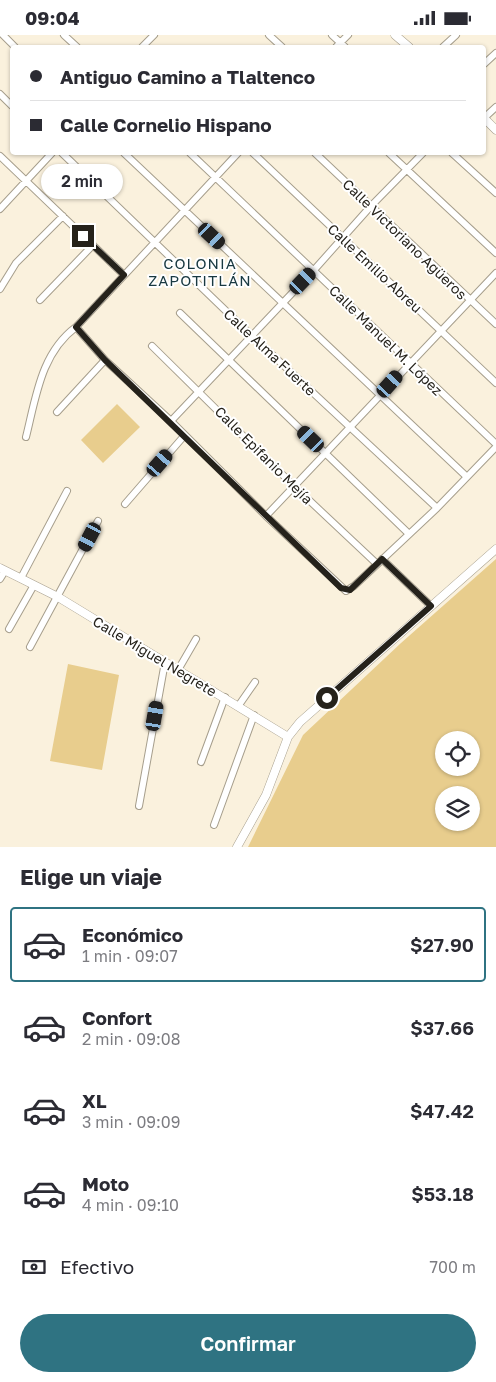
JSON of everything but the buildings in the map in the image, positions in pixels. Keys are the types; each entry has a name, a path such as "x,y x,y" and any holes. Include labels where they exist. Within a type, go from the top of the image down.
{"street":[{"path":"2,35 13,45"},
{"path":"64,35 75,45"},
{"path":"144,45 154,35"},
{"path":"268,35 280,45"},
{"path":"445,45 456,35"},
{"path":"398,36 407,45"},
{"path":"486,62 496,53"},
{"path":"0,94 10,104"},
{"path":"486,116 496,107"},
{"path":"486,120 496,129"},
{"path":"0,209 50,155"},
{"name":"Calle Alma Fuerte","path":"64,155 252,336 437,508"},
{"path":"126,155 467,477"},
{"name":"Calle Manuel M. López","path":"192,155 496,445"},
{"path":"26,437 45,364 57,344 76,327 183,209 236,155"},
{"name":"Calle Emilio Abreu","path":"255,155 496,383"},
{"name":"Calle Victoriano Agüeros","path":"317,155 496,324"},
{"path":"391,155 496,253"},
{"path":"171,421 314,270 371,206 421,155"},
{"path":"454,155 496,193"},
{"path":"0,156 124,275"},
{"path":"0,289 16,263 63,217"},
{"path":"40,300 93,245"},
{"path":"266,516 496,273"},
{"path":"180,313 408,533"},
{"path":"76,327 105,360 171,421 266,516 346,591 350,590 408,533 437,508 496,445"},
{"name":"Calle Epifanio Mejía","path":"152,346 294,486 431,606"},
{"path":"57,412 105,360"},
{"path":"124,504 184,436"},
{"path":"21,578 67,491"},
{"path":"30,647 98,521"},
{"path":"237,847 266,795 288,737 300,722 496,549"},
{"path":"0,579 3,569"},
{"name":"Calle Miguel Negrete","path":"3,569 58,597 239,705 288,737"},
{"path":"9,629 34,585"},
{"path":"178,670 196,639"},
{"path":"139,806 165,662"},
{"path":"239,705 254,682"},
{"path":"201,762 225,697"},
{"path":"214,825 254,715"}],"shaded area":[{"path":"117,404 140,427 103,463 81,440"},
{"path":"496,559 496,847 248,847 303,735 401,643"},
{"path":"68,664 119,675 102,770 50,761"}],"district":[{"name":"COLONIA ZAPOTITLÁN","path":"200,272"}],"route":[{"path":"83,236 124,275 76,327 105,360 171,421 184,436 341,588 346,591 350,590 382,559 431,606 327,698"}]}
